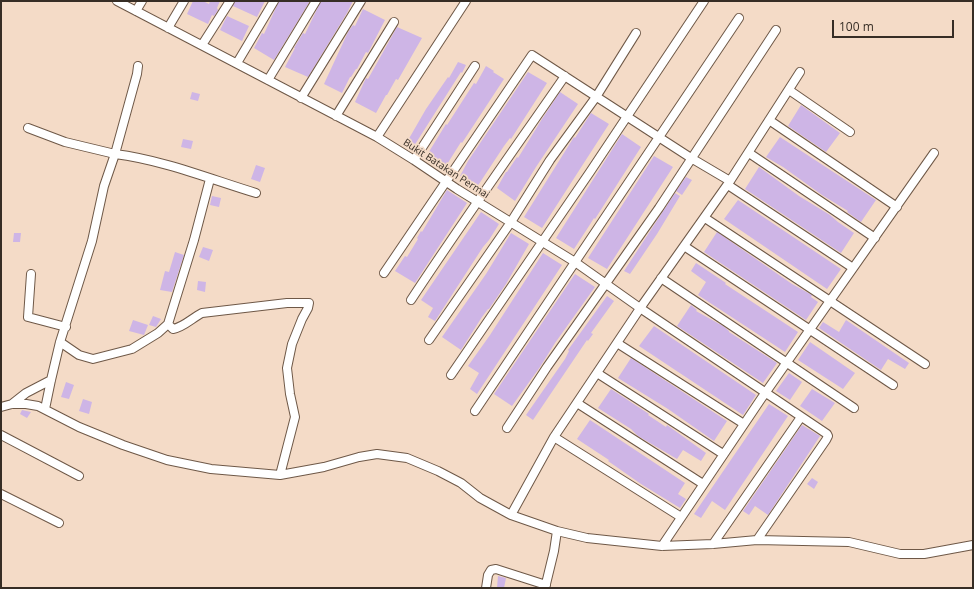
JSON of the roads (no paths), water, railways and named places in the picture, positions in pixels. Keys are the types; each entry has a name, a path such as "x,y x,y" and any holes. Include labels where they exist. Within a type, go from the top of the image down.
{"street":[{"name":"Bukit Batakan Permai","path":"117,1 377,137 446,182 575,262 640,308 827,434 828,436 826,440 757,540"},
{"path":"136,11 142,1"},
{"path":"168,28 184,1"},
{"path":"202,45 230,1"},
{"path":"237,63 274,1"},
{"path":"268,80 316,1"},
{"path":"301,98 361,1"},
{"path":"377,137 466,1"},
{"path":"451,375 590,172 704,1"},
{"path":"475,411 739,18"},
{"path":"336,116 394,22"},
{"path":"507,428 547,367 607,284 776,30"},
{"path":"429,340 511,222 550,160 596,97 636,33"},
{"path":"384,273 532,55 729,183 853,268"},
{"path":"46,409 60,342 66,327 92,240 104,186 115,154 138,66"},
{"path":"414,160 475,66"},
{"path":"511,515 554,437 640,308 729,183 800,72"},
{"path":"411,300 458,228 478,202 565,76"},
{"path":"789,90 850,132"},
{"path":"769,120 897,207"},
{"path":"28,128 65,142 167,165 256,193"},
{"path":"748,153 875,238"},
{"path":"662,546 765,393 934,153"},
{"path":"60,342 79,355 93,359 132,349 158,334 168,324 194,240 210,179"},
{"path":"704,218 925,364"},
{"path":"684,246 893,385"},
{"path":"31,274 28,317 66,327"},
{"path":"662,278 854,408"},
{"path":"168,324 173,328 180,328 191,319 202,313 287,303 309,303 292,344 287,368 294,417 280,475"},
{"path":"618,342 744,424"},
{"path":"597,373 723,454"},
{"path":"12,404 26,393 51,380"},
{"path":"577,403 703,484"},
{"path":"1,407 12,404 26,404 46,409 91,432 123,445 167,460 211,469 280,475 324,467 359,457 377,454 407,458 438,471 461,483 480,498 511,515 557,531 587,538 662,546 713,544 757,540 849,542 900,554 924,554 973,545"},
{"path":"713,544 801,417"},
{"path":"1,436 79,476"},
{"path":"554,437 681,517"},
{"path":"1,494 59,523"},
{"path":"486,588 488,575 491,570 496,569 545,587 554,551 557,531"}]}
